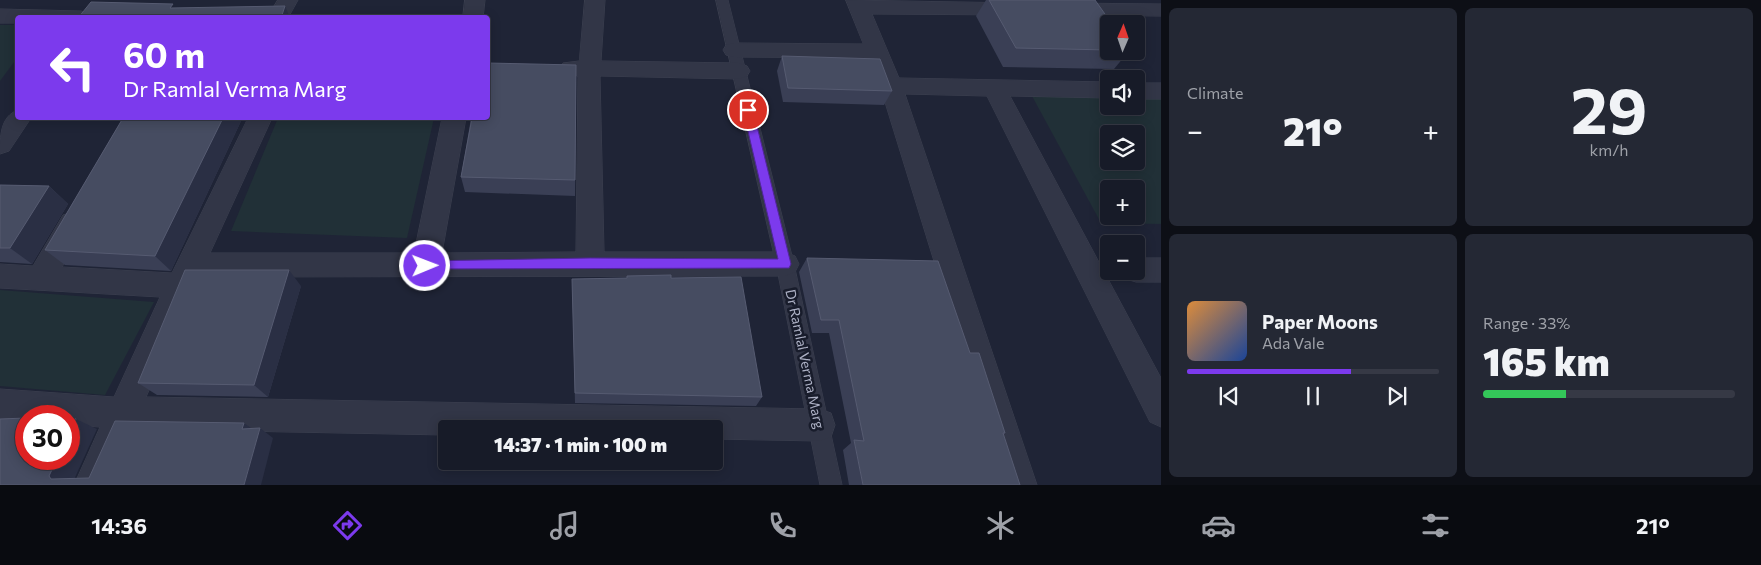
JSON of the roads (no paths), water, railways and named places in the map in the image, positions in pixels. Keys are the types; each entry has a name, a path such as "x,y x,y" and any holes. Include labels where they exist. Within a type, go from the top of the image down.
{"street":[{"path":"280,15 288,0"},
{"path":"473,15 475,0"},
{"path":"590,263 589,68 595,0"},
{"path":"1020,485 891,86 858,4 1161,10"},
{"path":"44,15 89,14"},
{"path":"0,16 15,16"},
{"path":"552,68 589,68 878,51"},
{"path":"891,86 1100,90"},
{"path":"995,89 1098,269 1161,411"},
{"path":"1145,90 1161,91"},
{"path":"0,145 18,120"},
{"path":"91,485 185,275 259,120"},
{"path":"425,266 454,120"},
{"path":"41,278 85,202"},
{"path":"0,276 41,278 185,275 425,266 590,263 785,264"},
{"path":"1145,270 1161,270"},
{"path":"0,405 122,413 819,425"}],"lane":[{"name":"Dr Ramlal Verma Marg","path":"722,0 785,264 831,485"}]}
